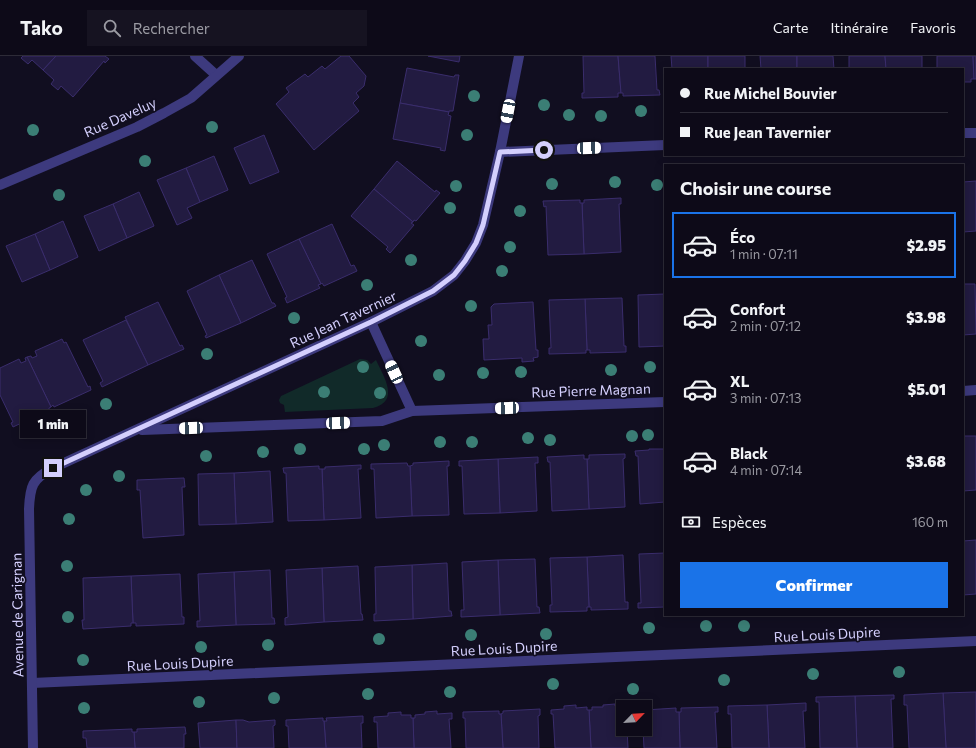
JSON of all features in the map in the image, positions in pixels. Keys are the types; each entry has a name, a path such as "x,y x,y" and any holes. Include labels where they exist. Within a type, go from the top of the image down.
{"street":[{"path":"195,56 216,75"},
{"name":"Rue Daveluy","path":"0,185 151,120 191,98 239,56"},
{"name":"Rue Jean Tavernier","path":"33,483 41,474 53,468 371,322 433,291 454,275 476,243 483,225 500,152 519,56"},
{"path":"964,133 976,133"},
{"path":"500,152 664,145"},
{"path":"371,322 412,411"},
{"path":"964,390 976,390"},
{"name":"Rue Pierre Magnan","path":"136,430 382,421 412,411 664,402"},
{"name":"Avenue de Carignan","path":"33,483 29,495 33,748"},
{"name":"Rue Louis Dupire","path":"32,683 976,641"}],"green space":[{"path":"360,359 367,360 371,364 376,360 386,380 388,394 386,400 381,405 373,408 285,412 284,405 280,403 279,400 281,396"}],"building":[{"path":"23,56 56,56 43,70 32,60 28,64 21,58"},
{"path":"56,56 105,56 109,59 105,63 104,61 73,97 61,86 58,90 51,84 54,80 43,70"},
{"path":"341,56 349,56 366,76 364,86 356,93 359,97 353,103 359,111 314,150 276,104 289,92 286,88 305,74 308,77 322,66 325,69"},
{"path":"428,56 460,56 459,62"},
{"path":"583,56 618,56 621,93 618,93 618,97 582,98 582,93 584,93"},
{"path":"618,56 655,56 657,90 659,90 660,95 623,96 623,93 621,93"},
{"path":"671,56 708,56 708,68 672,68"},
{"path":"708,56 745,56 745,68 708,68"},
{"path":"760,56 797,56 797,68 761,68"},
{"path":"797,56 833,56 834,68 797,68"},
{"path":"849,56 885,56 886,68 849,68"},
{"path":"885,56 922,56 922,68 886,68"},
{"path":"937,56 973,56 974,79 971,79 971,82 964,82 964,68 937,68"},
{"path":"973,56 976,56 976,79 974,79"},
{"path":"407,68 454,77 455,75 459,75 453,111 449,112 400,103"},
{"path":"400,103 449,112 448,115 451,116 445,151 440,150 441,148 393,139"},
{"path":"264,135 279,172 250,184 234,148"},
{"path":"214,156 228,190 200,202 186,168"},
{"path":"397,161 435,192 436,190 440,193 416,221 414,220 413,222 374,189"},
{"path":"186,168 200,202 187,208 192,218 177,225 157,180"},
{"path":"976,181 976,231 964,232 964,182"},
{"path":"374,189 413,222 411,223 414,225 390,253 386,249 388,247 351,216"},
{"path":"139,192 154,226 127,238 113,204"},
{"path":"621,198 621,204 619,204 621,252 584,254 582,203 584,203 584,200"},
{"path":"580,200 580,203 582,203 584,254 548,255 546,206 544,207 543,201"},
{"path":"113,204 127,238 99,251 84,216"},
{"path":"63,221 78,257 50,270 35,234"},
{"path":"332,224 351,266 354,265 357,271 324,286 322,283 321,284 299,239"},
{"path":"35,234 50,270 22,282 6,246"},
{"path":"299,239 321,284 318,285 320,288 287,303 285,298 287,297 267,254"},
{"path":"252,260 272,303 276,306 241,323 219,275"},
{"path":"219,275 241,323 206,338 205,336 207,335 187,291"},
{"path":"964,284 975,284 976,334 964,335"},
{"path":"664,294 664,346 639,347 638,295"},
{"path":"622,298 624,346 626,346 626,352 590,353 590,350 587,350 585,299"},
{"path":"585,299 586,353 549,354 549,348 551,348 549,300"},
{"path":"158,302 180,346 182,345 184,349 148,365 125,317"},
{"path":"533,302 536,350 538,350 538,357 533,358 534,361 522,362 522,358 484,360 483,339 489,339 488,325 492,325 491,307 494,304"},
{"path":"126,320 148,365 102,387 100,383 103,381 83,340"},
{"path":"62,339 64,343 66,342 88,387 90,386 91,390 51,407 27,357 31,356 32,358 37,356 35,351"},
{"path":"27,357 51,407 49,410 13,427 11,423 13,422 0,395 0,368 19,359 21,363 26,361 25,358"},
{"path":"964,436 976,436 976,490 964,491"},
{"path":"664,449 664,502 640,504 638,456 636,456 635,451"},
{"path":"625,454 625,458 623,459 625,507 589,509 587,459 589,459 589,455"},
{"path":"584,455 584,459 587,459 589,509 552,511 550,462 548,462 547,457"},
{"path":"538,457 538,463 535,463 537,511 500,513 498,459"},
{"path":"498,459 500,513 464,514 462,466 459,466 459,461"},
{"path":"449,461 449,466 447,466 449,515 412,516 410,466 413,465 413,463"},
{"path":"407,463 408,466 410,466 412,516 376,518 374,469 371,469 371,464"},
{"path":"361,465 361,469 358,469 361,518 324,520 322,469 325,469 325,467"},
{"path":"319,466 319,469 322,469 324,520 288,521 286,473 284,473 283,468"},
{"path":"270,471 273,522 236,524 234,473"},
{"path":"234,473 236,524 199,525 198,474"},
{"path":"184,478 185,487 182,487 184,535 143,538 140,490 137,490 137,480"},
{"path":"976,540 976,594 964,595 964,541"},
{"path":"664,553 664,607 638,608 638,603 641,603 639,554"},
{"path":"623,555 625,602 628,602 628,609 591,610 591,607 589,607 587,557"},
{"path":"587,557 589,607 587,607 587,611 550,612 550,605 552,605 550,558"},
{"path":"535,559 537,607 539,607 540,613 500,615 498,560"},
{"path":"498,560 500,615 461,617 461,610 464,610 462,562"},
{"path":"447,563 449,611 451,611 452,616 413,619 412,565"},
{"path":"412,565 413,619 374,621 374,614 376,614 375,567"},
{"path":"358,566 361,614 363,620 324,622 322,568"},
{"path":"322,568 324,622 285,625 285,618 288,617 286,570"},
{"path":"270,570 272,618 274,618 275,624 236,625 234,572"},
{"path":"234,572 236,625 197,627 197,621 200,621 198,574"},
{"path":"180,574 182,617 184,617 184,624 136,626 136,623 133,623 131,576"},
{"path":"131,576 133,623 131,623 131,626 83,629 83,578"},
{"path":"976,692 976,748 946,748 943,693"},
{"path":"943,693 946,748 909,748 907,705 904,705 904,695"},
{"path":"894,695 894,699 891,699 893,748 857,748 855,696"},
{"path":"855,696 857,748 820,748 819,702 816,702 816,697"},
{"path":"806,703 806,711 803,711 805,748 769,748 767,705"},
{"path":"615,704 616,736 627,736 628,748 591,748 589,710 592,710 592,707 603,707 603,705"},
{"path":"576,705 576,708 587,707 587,710 589,710 591,748 555,748 553,714 551,714 551,710 564,709 564,706"},
{"path":"767,705 769,748 732,748 731,714 728,714 728,706"},
{"path":"718,707 718,712 715,712 717,748 680,748 679,712 681,712 681,708"},
{"path":"676,708 676,712 679,712 680,748 644,748 643,736 652,736 652,710"},
{"path":"540,709 540,715 538,716 539,748 503,748 501,714 503,711"},
{"path":"437,711 437,714 452,713 452,719 449,719 451,748 414,748 413,718 415,718 415,715 425,714 425,712"},
{"path":"499,711 499,714 501,714 503,748 466,748 465,718 463,718 463,712"},
{"path":"401,712 401,715 411,715 411,718 413,718 414,748 378,748 377,722 374,722 374,717 388,716 388,713"},
{"path":"363,716 363,723 361,723 362,748 326,748 324,721 327,721 326,718"},
{"path":"323,718 326,748 289,748 288,726 286,726 286,720"},
{"path":"236,720 237,748 200,748 198,723"},
{"path":"236,720 249,722 275,720 275,725 273,726 274,748 237,748"},
{"path":"185,727 186,734 184,734 184,748 135,748 134,732 137,732 137,729"},
{"path":"132,729 132,732 134,732 135,748 87,748 86,738 83,738 83,731"}],"route":[{"path":"53,468 371,322 433,291 454,275 476,243 483,225 500,152 544,150"}]}
